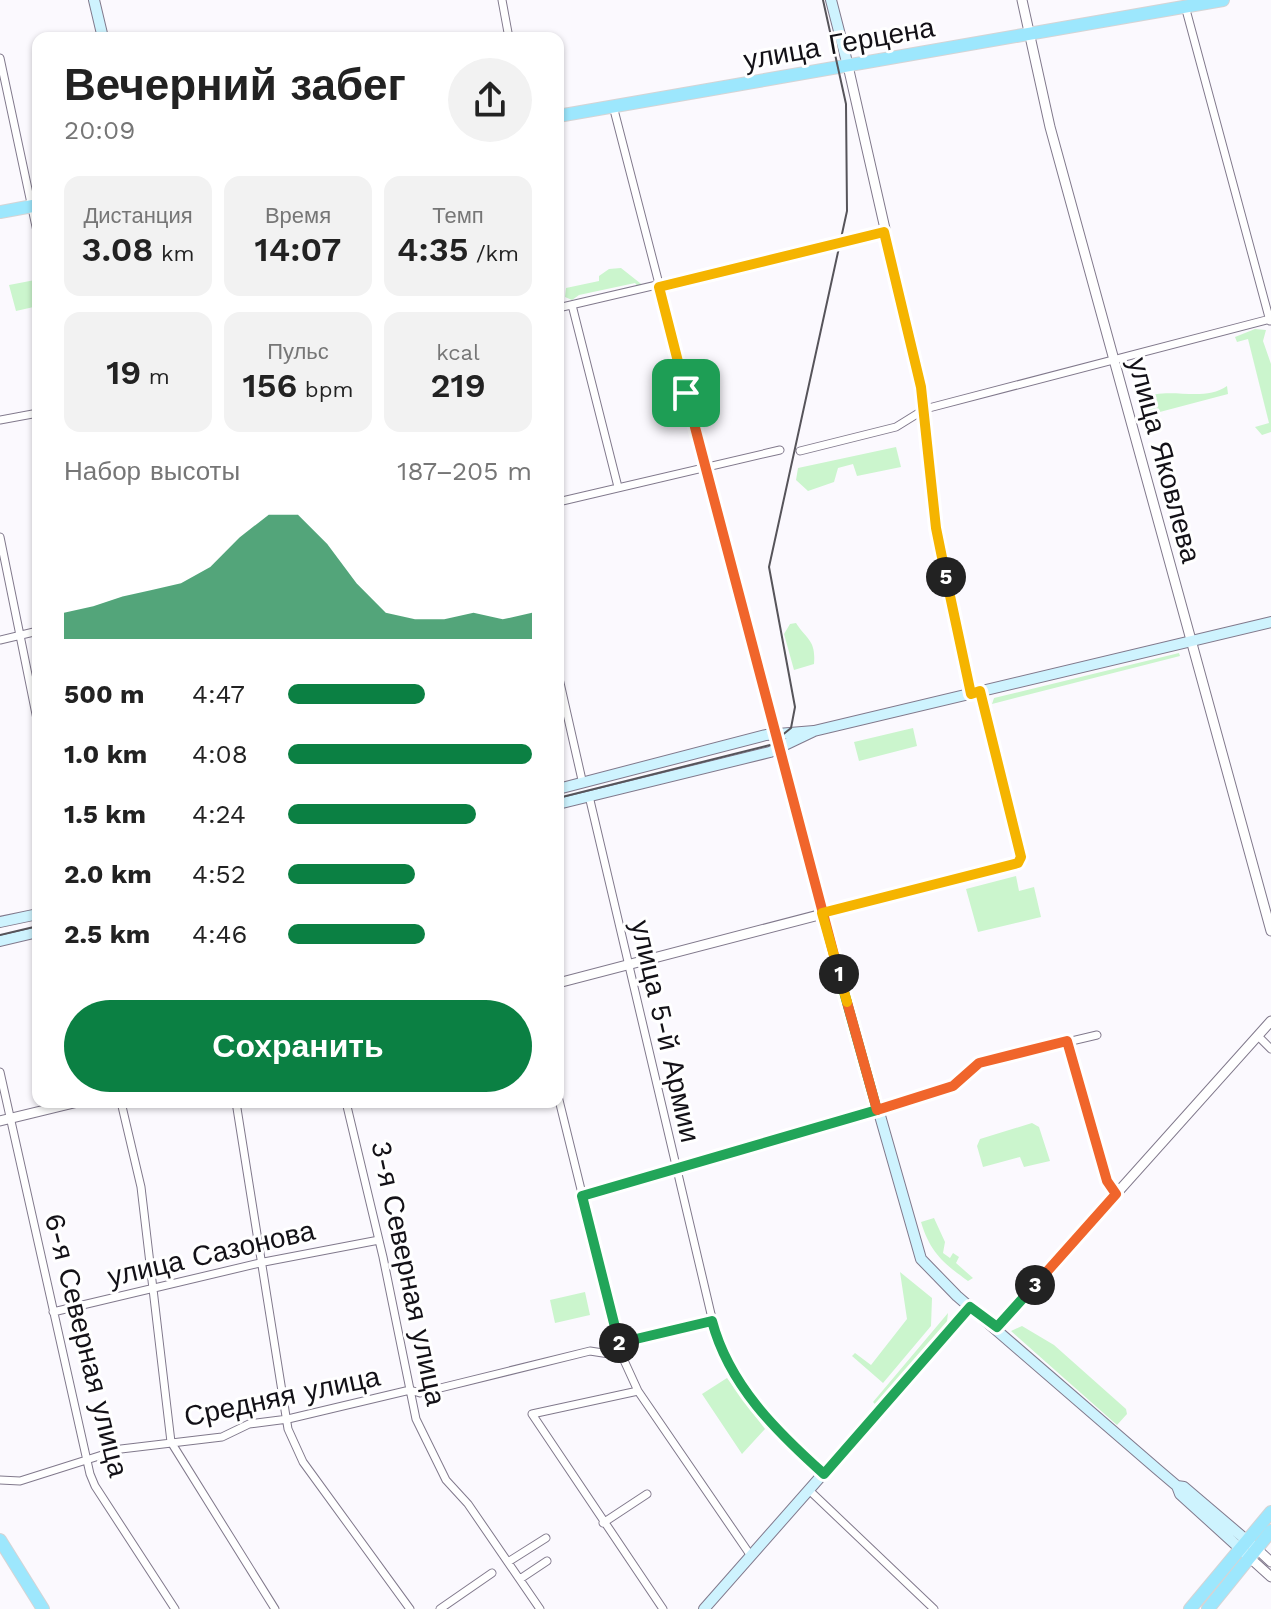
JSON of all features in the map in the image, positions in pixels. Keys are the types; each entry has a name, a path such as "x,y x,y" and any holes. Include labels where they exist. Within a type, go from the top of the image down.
{"main road":[{"path":"94,0 102,32"},
{"path":"831,0 848,66"},
{"name":"улица Герцена","path":"564,115 1223,0"},
{"path":"0,212 32,206"},
{"path":"564,802 780,748 814,731 1271,622"},
{"path":"564,787 766,735 814,731"},
{"path":"776,736 917,1252 932,1274 997,1327 1177,1486 1184,1487 1249,1549"},
{"path":"0,922 32,915"},
{"path":"0,941 32,933"},
{"path":"704,1609 970,1307"},
{"path":"1208,1609 1271,1512"},
{"path":"1190,1609 1271,1531"},
{"path":"0,1540 43,1609"}],"street":[{"path":"502,0 508,32"},
{"name":"улица Яковлева","path":"1022,0 1045,108 1271,931"},
{"path":"800,451 896,427 925,409 1270,321 1185,6"},
{"path":"0,58 32,192"},
{"path":"564,981 1018,863 1021,857 936,528 925,409 848,66"},
{"path":"613,106 776,736"},
{"path":"564,307 659,287 884,232"},
{"path":"1262,288 1271,286"},
{"path":"572,305 618,487"},
{"path":"0,420 32,414"},
{"path":"564,500 780,450"},
{"path":"0,537 22,635 25,675 32,701"},
{"path":"0,640 32,632"},
{"path":"564,700 582,780"},
{"name":"улица 5-й Армии","path":"589,796 712,1321 724,1357 747,1394 774,1427 824,1474"},
{"path":"997,1327 1271,1021"},
{"path":"582,1196 677,1171 953,1086 979,1063 1097,1035"},
{"path":"1258,1036 1271,1049"},
{"path":"1067,1041 1107,1181 1116,1194"},
{"name":"6-я Северная улица","path":"0,1072 95,1486 175,1609"},
{"path":"0,1121 55,1108"},
{"path":"123,1108 135,1151 171,1442 275,1609"},
{"path":"237,1108 264,1262 288,1429 303,1462 410,1609"},
{"name":"3-я Северная улица","path":"347,1108 379,1240 416,1419 446,1480 468,1504 540,1609"},
{"path":"561,1108 622,1356 638,1391 751,1556"},
{"name":"улица Сазонова","path":"53,1312 264,1262 379,1240"},
{"path":"618,1343 712,1321"},
{"name":"Средняя улица","path":"0,1480 20,1481 121,1449 222,1437 249,1424 288,1419 410,1390 420,1393 590,1351 622,1356"},
{"path":"638,1391 532,1414 663,1609"},
{"path":"809,1490 934,1609"},
{"path":"603,1523 647,1494"},
{"path":"508,1562 546,1538"},
{"path":"1249,1549 1271,1562"},
{"path":"1249,1549 1271,1577"},
{"path":"520,1579 547,1561"},
{"path":"440,1609 492,1573"},
{"path":"920,1609 926,1601"}],"green space":[{"path":"621,268 645,287 639,288 635,283 579,295 572,300 565,297 566,288 599,281 599,276 609,269"},
{"path":"32,281 32,307 16,311 9,285"},
{"path":"1255,329 1266,330 1263,341 1271,364 1271,432 1262,435 1255,427 1269,423 1248,339 1237,342 1235,337"},
{"path":"1227,386 1228,394 1156,413 1141,403 1142,398 1153,395 1208,393"},
{"path":"896,447 901,467 857,476 853,464 838,468 834,482 808,491 796,480 798,468"},
{"path":"796,623 812,645 814,664 794,670 784,634 790,624"},
{"path":"1179,653 1180,656 992,704 994,698"},
{"path":"913,728 917,746 859,761 854,742"},
{"path":"1016,876 1019,891 1034,887 1041,917 978,932 966,889"},
{"path":"1032,1123 1039,1127 1050,1161 1024,1167 1020,1157 983,1167 977,1146 980,1139"},
{"path":"934,1218 945,1242 943,1253 950,1258 953,1253 959,1257 956,1263 973,1278 968,1281 933,1249 921,1222"},
{"path":"900,1272 932,1298 931,1326 883,1383 852,1356 855,1353 871,1365 907,1319"},
{"path":"585,1292 590,1315 555,1323 550,1300"},
{"path":"948,1313 946,1330 878,1407 873,1402"},
{"path":"1022,1326 1054,1345 1126,1409 1127,1414 1117,1425 1011,1331"},
{"path":"727,1378 765,1429 742,1454 702,1394"}],"tram line":[{"path":"564,796 770,745 791,728 795,707 769,567 847,211 846,104 823,0"},
{"path":"0,935 32,927"}],"route":[{"path":"686,393 659,287 884,232 925,409 936,528 953,616 971,694 980,691 1021,857 1018,863 822,913 825,922 877,1110 910,1097 953,1086 979,1063 1067,1041 1107,1181 1116,1194 997,1327 970,1307 824,1474 774,1427 740,1384 724,1357 712,1321 618,1343 582,1196 677,1171 877,1110 822,913 748,620 686,393"}]}
